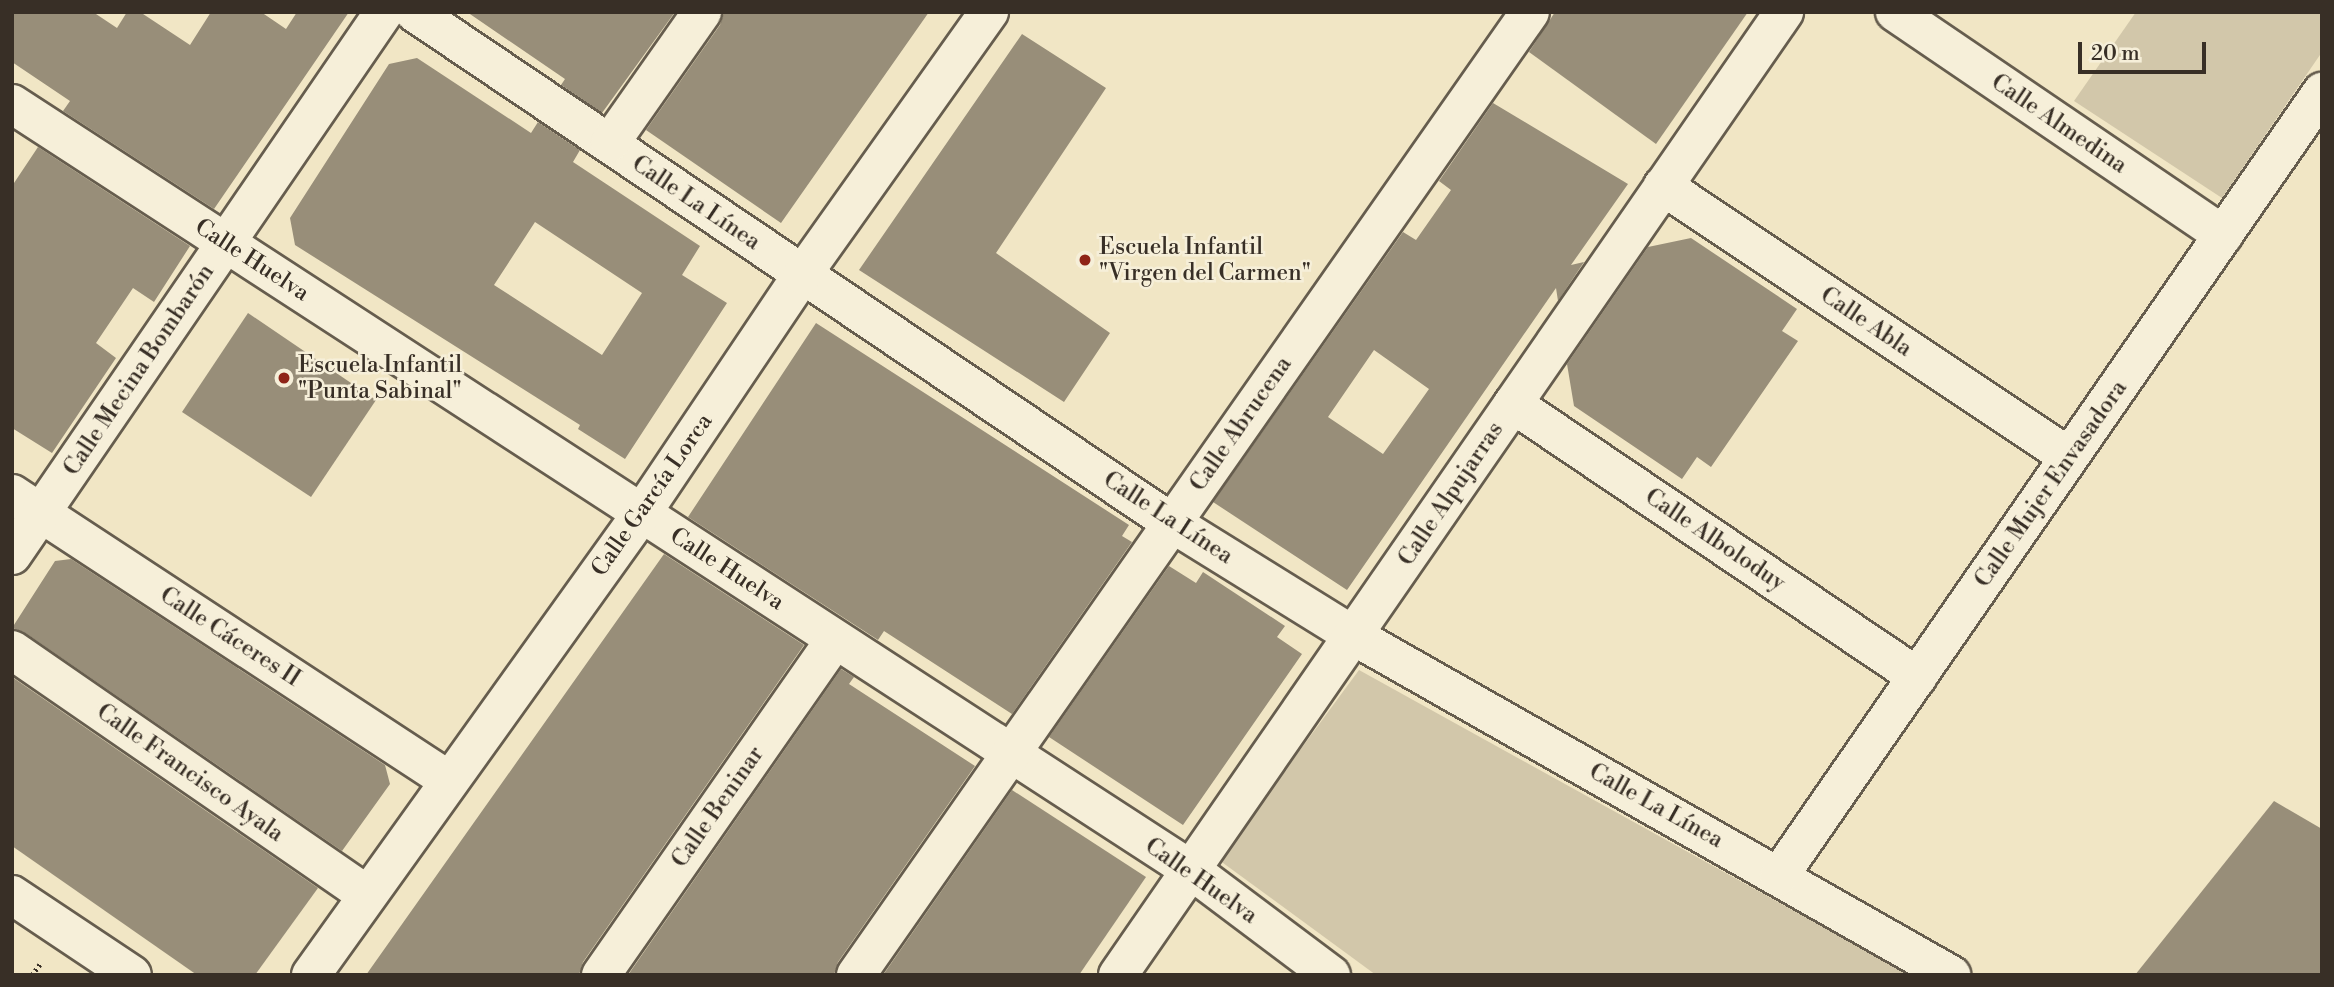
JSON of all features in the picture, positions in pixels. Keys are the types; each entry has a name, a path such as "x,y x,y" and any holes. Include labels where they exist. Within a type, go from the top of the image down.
{"street":[{"name":"Calle Mecina Bombarón","path":"12,555 27,504 225,243 384,12"},
{"name":"Calle La Línea","path":"414,12 1172,523 1354,636 1951,975"},
{"path":"610,143 702,12"},
{"name":"Calle García Lorca","path":"311,975 448,780 642,513 802,275 989,12"},
{"name":"Calle Alpujarras","path":"1118,975 1784,12"},
{"name":"Calle Almedina","path":"1895,12 2223,235"},
{"name":"Calle Abrucena","path":"856,975 1523,15"},
{"name":"Calle Mujer Envasadora","path":"1779,876 2322,92"},
{"name":"Calle Huelva","path":"12,104 1191,870 1331,975"},
{"name":"Calle Abla","path":"1663,186 2069,457"},
{"name":"Calle Alboloduy","path":"1513,404 1917,677"},
{"name":"Calle Cáceres II","path":"27,504 448,780"},
{"name":"Calle Beninar","path":"601,975 835,639"},
{"name":"Calle Francisco Ayala","path":"12,650 367,895"},
{"path":"12,895 132,975"}],"shaded area":[{"path":"2136,12 2322,12 2322,52 2222,198 2074,101"},
{"path":"1359,670 1910,975 1376,975 1219,860"}],"building":[{"path":"12,12 93,12 117,28 127,12 140,12 190,45 211,12 261,12 286,29 297,12 349,12 214,209 63,111 70,101 12,62"},
{"path":"467,12 675,12 602,113 561,85 565,79"},
{"path":"724,12 929,12 781,223 646,130 720,25"},
{"path":"1555,12 1748,12 1656,144 1529,52"},
{"path":"1022,34 1106,88 996,253 1110,333 1064,402 859,270"},
{"path":"417,58 531,133 538,122 580,150 573,162 700,246 682,275 727,303 625,459 578,429 580,425 295,245 290,218 389,64","holes":["535,222 642,293 602,355 494,285"]},
{"path":"1493,103 1628,184 1571,265 1584,262 1558,301 1556,288 1347,590 1213,502 1403,232 1416,240 1451,190 1439,181","holes":["1374,350 1429,389 1383,454 1328,417"]},
{"path":"38,147 190,246 154,302 133,288 96,343 116,358 52,453 12,428 12,186"},
{"path":"1691,238 1797,309 1782,331 1798,341 1711,467 1697,457 1682,479 1574,406 1567,364 1648,247"},
{"path":"248,313 376,400 311,497 182,412"},
{"path":"816,323 1129,525 1122,536 1132,542 1012,714 884,631 878,640 688,517"},
{"path":"664,554 804,645 583,962 579,975 366,975"},
{"path":"71,559 385,765 390,784 342,851 24,632 12,628 55,561"},
{"path":"1169,566 1196,583 1203,572 1285,626 1277,637 1302,654 1183,825 1049,737"},
{"path":"841,669 854,677 849,684 975,766 838,962 834,975 628,975"},
{"path":"12,677 318,888 255,975 197,975 12,846"},
{"path":"1012,790 1146,877 1079,975 883,975"},
{"path":"2274,801 2322,829 2322,975 2135,975"}],"place":[{"name":"Escuela Infantil \"Virgen del Carmen\"","path":"1085,260"},
{"name":"Escuela Infantil \"Punta Sabinal\"","path":"284,378"}]}
